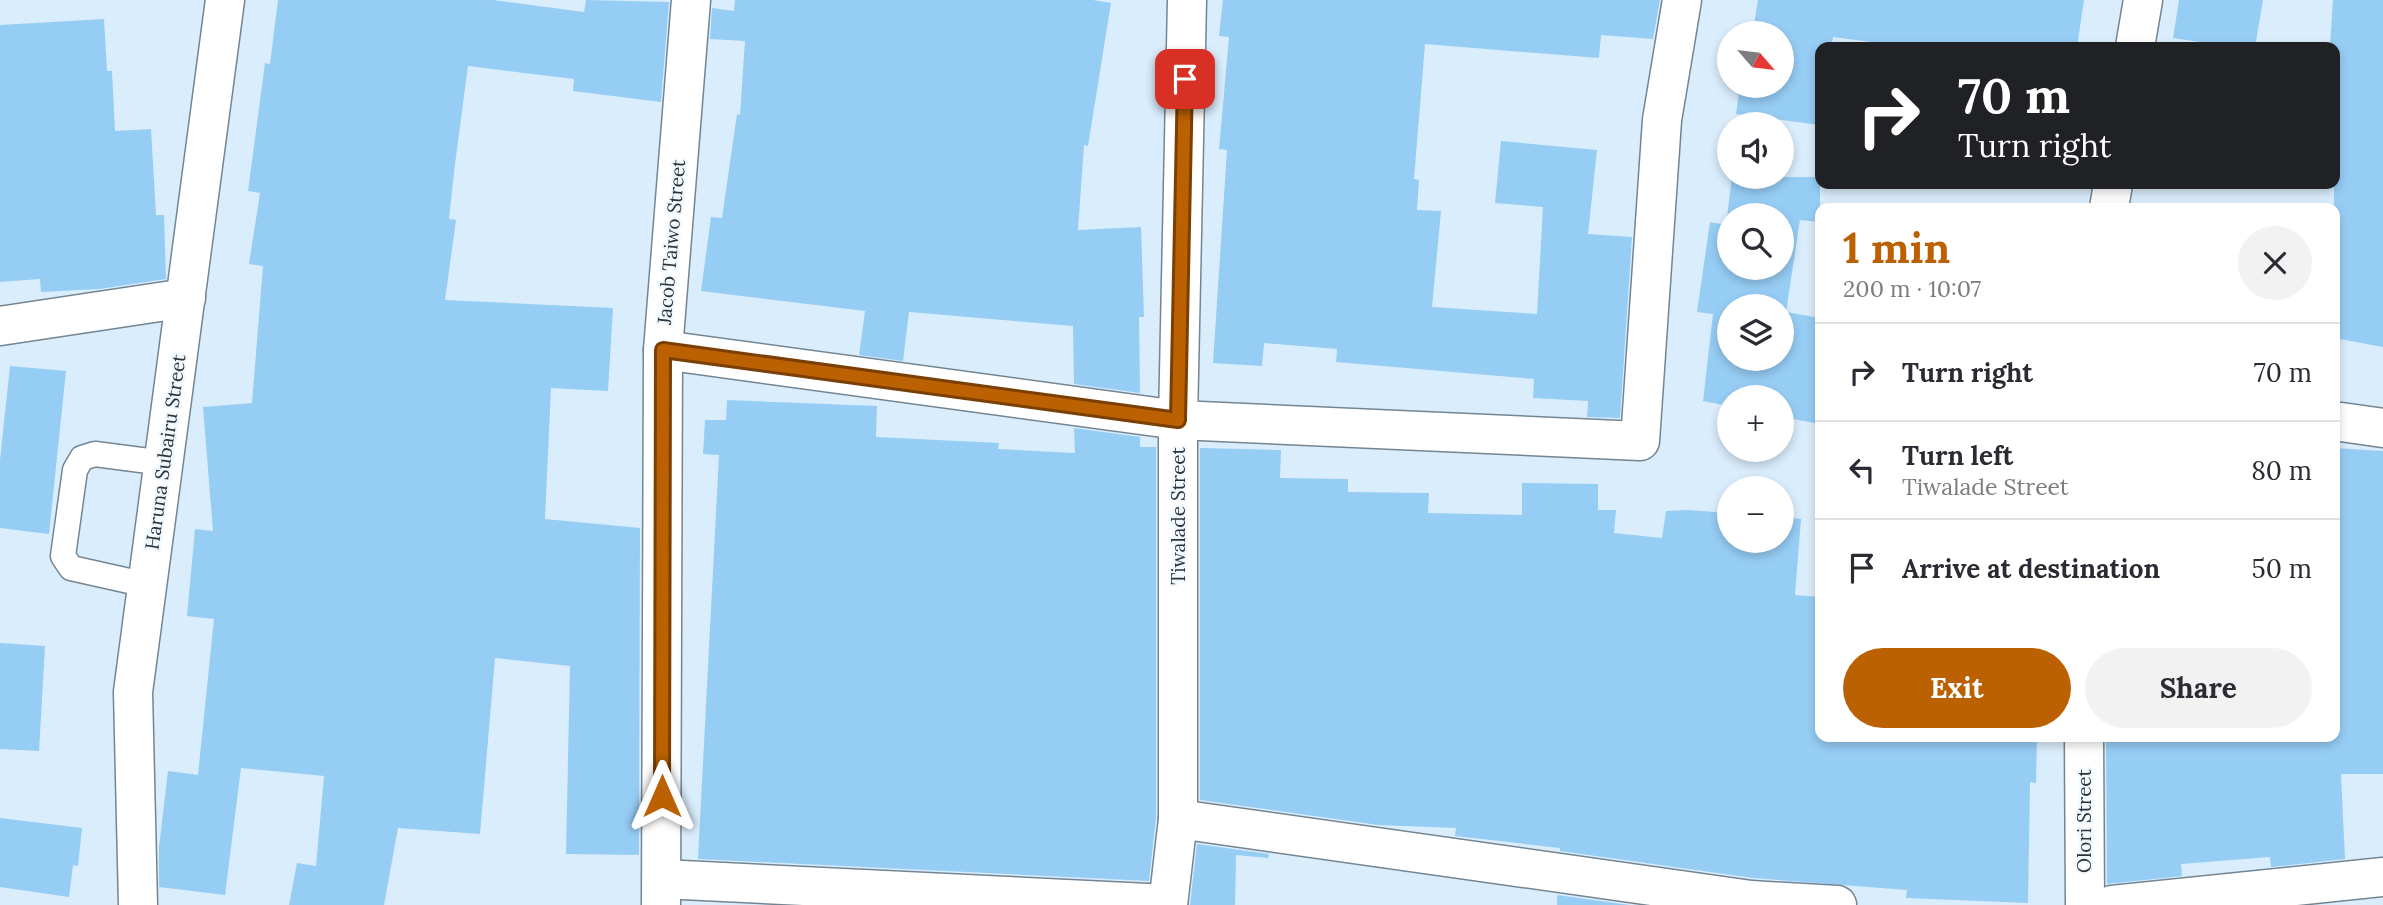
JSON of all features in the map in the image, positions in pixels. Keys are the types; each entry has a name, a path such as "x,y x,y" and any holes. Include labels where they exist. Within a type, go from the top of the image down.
{"street":[{"name":"Haruna Subairu Street","path":"138,905 133,692 225,0"},
{"name":"Jacob Taiwo Street","path":"662,892 663,350 691,0"},
{"name":"Tiwalade Street","path":"1168,904 1178,818 1178,420 1186,0"},
{"path":"663,350 1178,420 1640,441 1662,120 1682,0"},
{"path":"2136,42 2143,0"},
{"path":"0,326 186,298"},
{"path":"2340,422 2383,428"},
{"name":"Olori Street","path":"2084,742 2085,905"},
{"path":"1178,818 1751,900 1837,905"},
{"path":"2112,905 2383,877"},
{"path":"662,892 1168,904"}],"lane":[{"path":"147,585 71,568 63,556 75,470 82,458 95,454 164,463"}],"building":[{"path":"278,0 493,0 584,12 586,0 669,2 661,102 573,91 574,79 468,66 449,219 456,220 445,300 613,308 608,391 551,388 545,519 640,528 639,855 566,854 570,666 495,658 480,834 398,828 384,905 289,905 297,863 316,866 324,776 241,768 225,895 159,887 159,847 168,771 198,775 214,619 187,616 195,529 213,531 203,407 252,403 263,266 249,264 260,193 248,191 265,63 270,64"},
{"path":"735,0 1093,0 1111,3 1088,146 1084,145 1078,230 1141,227 1144,317 1139,317 1140,393 1074,384 1073,326 909,312 903,361 859,355 865,311 701,291 711,217 722,218 737,114 740,115 745,41 710,39 712,8 734,11"},
{"path":"1223,0 1660,0 1653,39 1601,35 1599,58 1425,44 1414,179 1419,180 1417,210 1441,211 1432,307 1537,314 1543,207 1495,203 1501,141 1597,150 1588,234 1632,237 1620,418 1587,417 1588,401 1533,398 1534,379 1336,362 1337,349 1264,343 1262,366 1213,363 1227,150 1219,149 1229,37 1219,36"},
{"path":"1758,0 2084,0 2078,42 1872,42 1833,37 1832,42 1815,42 1815,124 1794,122 1794,112 1736,112 1738,98 1794,98 1794,21 1755,21"},
{"path":"2179,0 2263,0 2256,42 2200,42 2173,38"},
{"path":"2333,0 2383,0 2383,347 2340,339 2340,203 2334,203 2334,189 2340,189 2340,42 2330,42"},
{"path":"104,19 107,71 112,71 115,131 151,129 156,215 164,215 166,279 99,289 41,292 40,279 0,282 0,25"},
{"path":"1794,177 1815,177 1815,189 1820,189 1820,203 1815,203 1815,222 1800,220 1794,259 1794,203 1729,203 1730,189 1794,189"},
{"path":"1710,222 1717,223 1717,280 1791,280 1789,294 1717,294 1717,371 1794,371 1794,313 1815,317 1815,423 1794,419 1794,385 1717,385 1717,404 1703,401 1713,314 1697,312"},
{"path":"10,366 66,371 49,534 0,528 0,460"},
{"path":"727,400 877,406 876,437 999,443 998,449 1075,453 1074,428 1140,437 1140,447 1156,447 1156,818 1149,881 698,859 719,455 703,454 705,420 726,420"},
{"path":"1200,448 1281,450 1280,478 1348,479 1348,492 1429,493 1428,513 1522,515 1522,483 1598,484 1598,510 1616,510 1614,533 1662,538 1666,511 1717,512 1717,553 1794,553 1794,518 1801,519 1795,595 1815,597 1815,742 2037,742 2036,783 2030,782 2028,903 1906,898 1907,890 1753,878 1560,851 1560,848 1455,836 1456,828 1378,825 1200,800"},
{"path":"2340,448 2383,451 2383,774 2341,774 2345,859 2271,867 2270,857 2181,864 2182,876 2107,884 2106,742 2340,742"},
{"path":"0,643 45,646 39,751 0,749"},
{"path":"0,818 82,828 78,866 73,865 69,897 0,887"},
{"path":"1197,844 1269,854 1268,858 1236,855 1235,905 1190,905"},
{"path":"1557,895 1630,905 1557,905"}],"route":[{"path":"662,796 663,350 1178,420 1185,79"}]}
